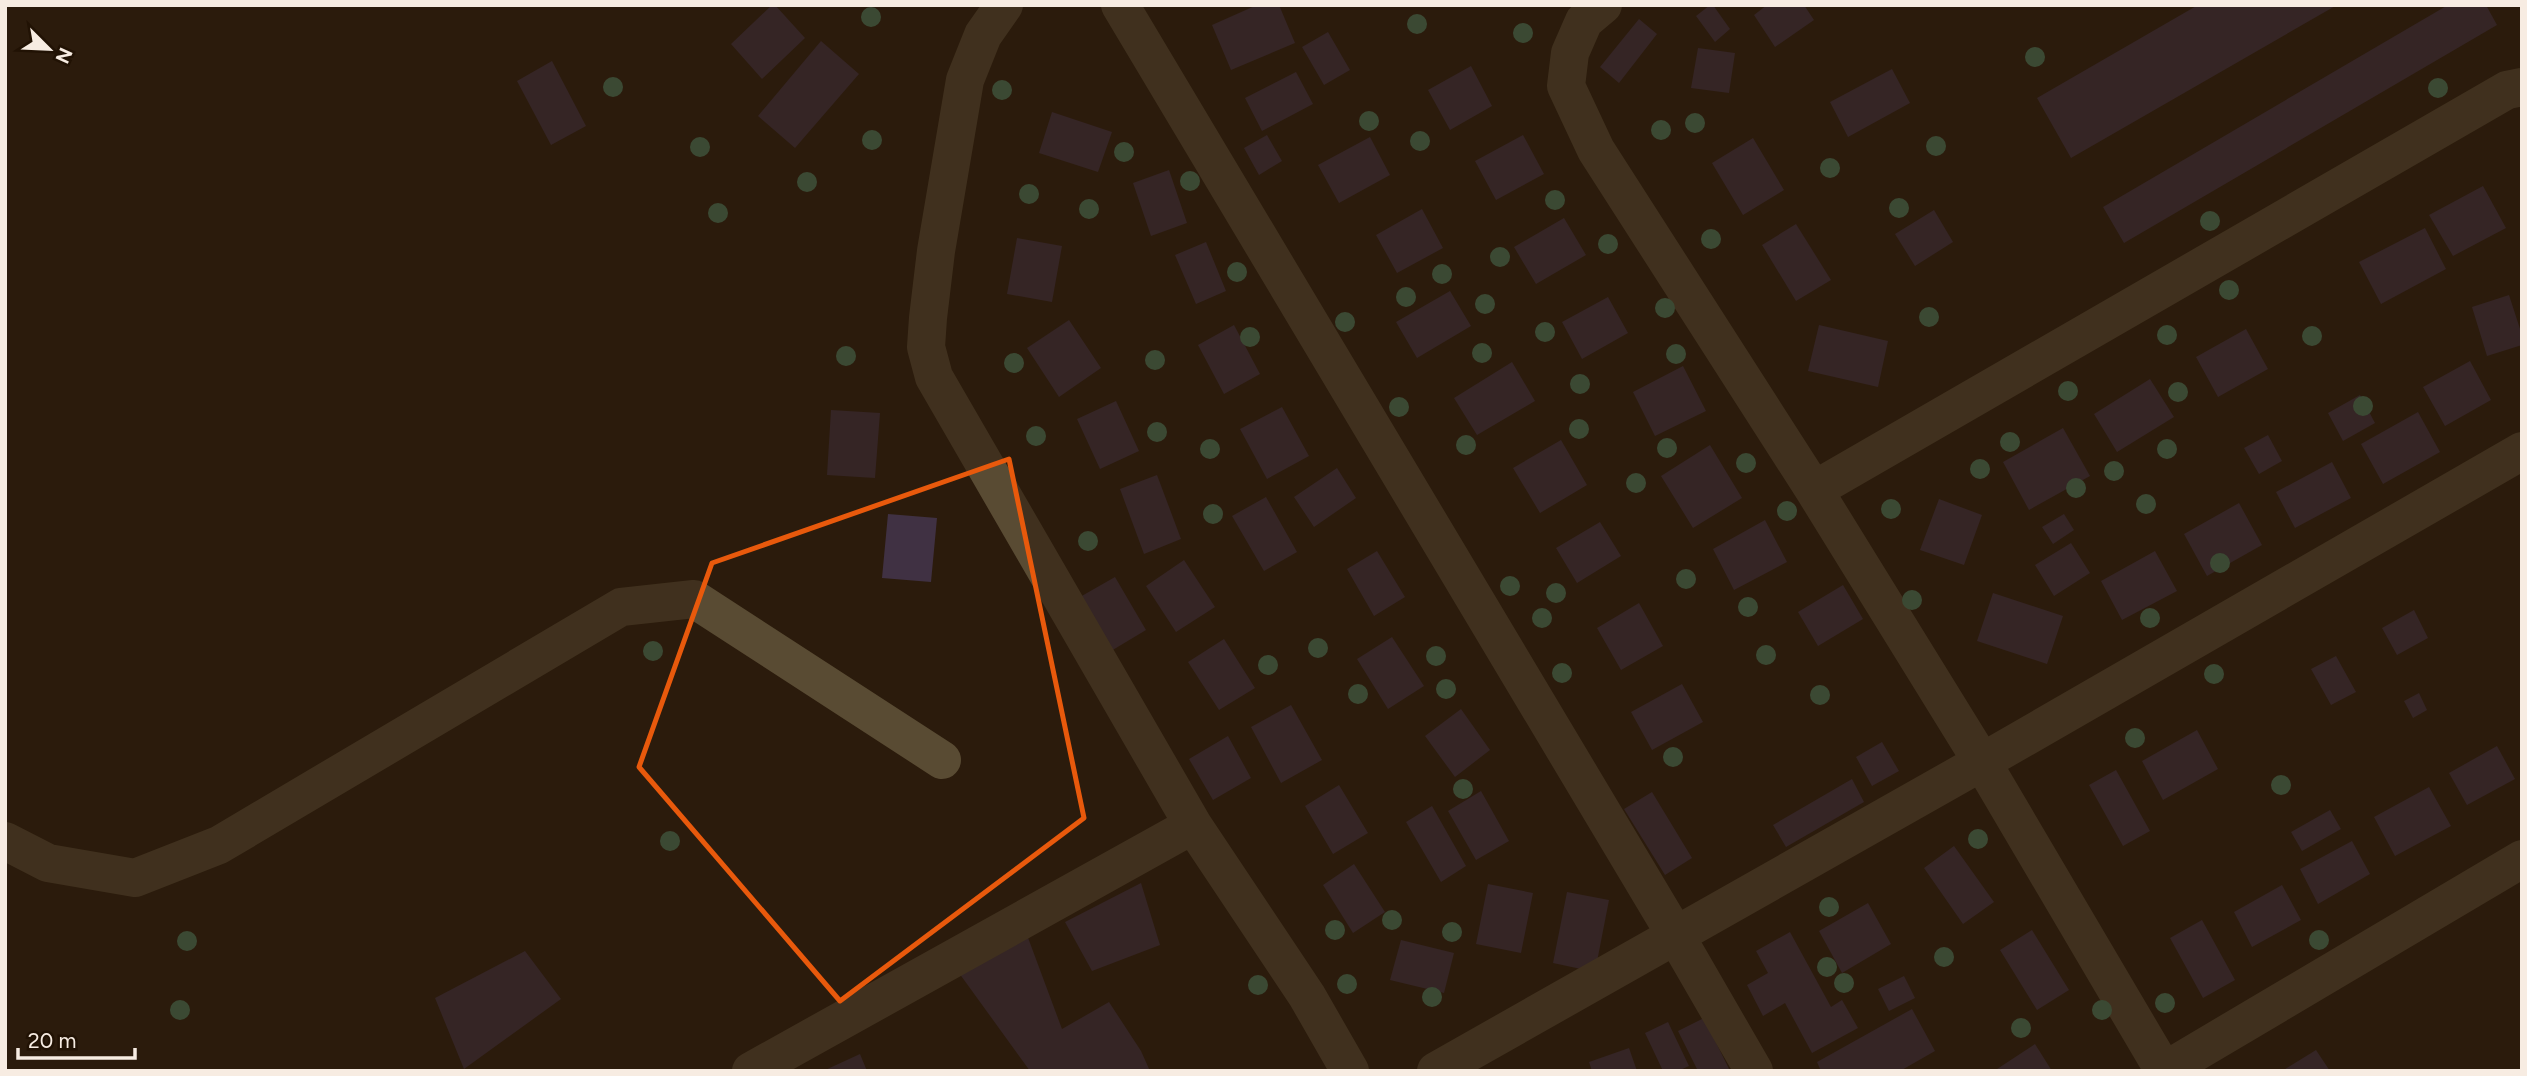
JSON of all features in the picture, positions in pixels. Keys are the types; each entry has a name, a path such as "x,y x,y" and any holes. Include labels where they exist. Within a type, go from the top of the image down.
{"street":[{"path":"1004,5 983,35 965,80 936,251 926,347 934,377 1193,825 1307,996 1350,1071"},
{"path":"1120,5 1754,1071"},
{"path":"1602,5 1584,21 1570,52 1566,86 1596,150 1814,490 1982,762 2164,1071 2522,859"},
{"path":"1814,490 2507,90 2522,87"},
{"path":"1436,1071 1982,762 2522,451"},
{"path":"5,841 48,863 135,878 219,845 621,607 694,599 942,760"},
{"path":"751,1071 1193,825"}],"highlighted area":[{"path":"1009,459 1084,818 840,1001 639,767 712,563"}],"building":[{"path":"775,5 805,38 762,79 731,44"},
{"path":"1257,5 1279,5 1295,43 1231,70 1212,25"},
{"path":"1713,5 1730,29 1715,42 1696,16"},
{"path":"1767,5 1804,5 1814,20 1775,47 1754,15"},
{"path":"2198,5 2337,5 2071,158 2037,98"},
{"path":"2448,5 2486,5 2497,25 2124,243 2103,207"},
{"path":"1639,19 1657,34 1619,83 1600,67"},
{"path":"1328,32 1350,70 1324,85 1302,47"},
{"path":"821,41 859,74 795,148 758,116"},
{"path":"1698,48 1735,53 1729,93 1691,88"},
{"path":"552,61 586,126 551,145 517,81"},
{"path":"1471,66 1492,106 1450,130 1428,90"},
{"path":"1892,69 1910,103 1848,137 1830,102"},
{"path":"1296,72 1313,104 1262,131 1245,98"},
{"path":"1052,112 1112,132 1098,172 1039,153"},
{"path":"1267,135 1282,161 1259,175 1244,148"},
{"path":"1523,135 1544,174 1496,200 1475,161"},
{"path":"1370,137 1390,175 1339,203 1318,165"},
{"path":"1753,138 1784,190 1743,215 1712,163"},
{"path":"1169,170 1187,223 1151,236 1133,183"},
{"path":"2483,186 2506,228 2453,256 2429,215"},
{"path":"1422,209 1443,248 1397,273 1376,235"},
{"path":"1934,210 1953,242 1915,266 1895,234"},
{"path":"1564,218 1586,255 1536,284 1514,247"},
{"path":"1796,224 1831,280 1796,301 1762,245"},
{"path":"2425,228 2446,269 2381,304 2359,262"},
{"path":"1017,238 1062,246 1052,302 1007,294"},
{"path":"1206,242 1226,291 1196,304 1175,255"},
{"path":"1450,291 1471,326 1417,358 1396,322"},
{"path":"2509,295 2522,335 2522,345 2487,356 2472,307"},
{"path":"1608,297 1628,333 1582,359 1562,322"},
{"path":"1069,320 1101,368 1059,397 1027,348"},
{"path":"1234,325 1260,374 1224,394 1198,345"},
{"path":"1819,325 1888,341 1878,387 1808,371"},
{"path":"2246,329 2268,369 2218,397 2196,357"},
{"path":"2470,361 2491,400 2445,426 2423,387"},
{"path":"1512,362 1535,401 1477,435 1454,398"},
{"path":"1683,366 1706,411 1655,436 1633,392"},
{"path":"2150,379 2174,417 2117,452 2094,414"},
{"path":"2360,395 2375,423 2343,441 2328,413"},
{"path":"1116,401 1139,451 1100,469 1077,419"},
{"path":"1282,407 1309,456 1267,479 1240,429"},
{"path":"831,410 880,413 875,478 827,475"},
{"path":"2418,412 2440,452 2383,484 2361,444"},
{"path":"2063,428 2090,476 2029,510 2003,462"},
{"path":"2268,435 2282,461 2259,474 2244,448"},
{"path":"1561,440 1587,485 1540,513 1513,468"},
{"path":"1710,445 1742,498 1693,528 1661,476"},
{"path":"2332,462 2351,498 2295,528 2276,492"},
{"path":"1337,468 1356,498 1314,527 1294,497"},
{"path":"1157,475 1181,539 1144,554 1120,489"},
{"path":"1266,497 1297,552 1264,571 1232,516"},
{"path":"1939,499 1982,515 1964,565 1920,550"},
{"path":"2239,503 2262,545 2207,576 2184,534"},
{"path":"888,514 937,518 931,582 882,578"},
{"path":"2064,514 2074,530 2053,544 2042,527"},
{"path":"1765,520 1787,562 1734,590 1713,549"},
{"path":"1600,522 1621,556 1577,583 1556,548"},
{"path":"2071,543 2090,573 2054,596 2035,565"},
{"path":"1377,551 1405,597 1374,616 1347,569"},
{"path":"2155,551 2177,591 2122,620 2101,581"},
{"path":"1184,560 1215,607 1176,632 1146,586"},
{"path":"1115,577 1146,630 1111,651 1080,597"},
{"path":"1843,585 1863,619 1818,646 1798,612"},
{"path":"1993,593 2063,616 2047,664 1977,641"},
{"path":"1639,603 1663,646 1621,670 1597,628"},
{"path":"2414,610 2428,638 2397,655 2382,628"},
{"path":"1392,637 1424,686 1388,709 1357,659"},
{"path":"1224,639 1255,688 1219,710 1188,662"},
{"path":"2336,656 2356,692 2331,705 2311,669"},
{"path":"1682,684 1703,722 1652,750 1631,712"},
{"path":"2419,693 2427,710 2413,718 2404,701"},
{"path":"1291,705 1322,760 1281,783 1251,727"},
{"path":"1461,709 1490,750 1455,777 1425,736"},
{"path":"2197,730 2218,769 2163,800 2142,761"},
{"path":"1228,736 1251,778 1213,800 1189,759"},
{"path":"1882,742 1899,771 1872,786 1856,757"},
{"path":"2497,746 2515,779 2467,805 2449,773"},
{"path":"2116,770 2150,831 2123,846 2089,785"},
{"path":"1852,779 1864,802 1786,847 1773,825"},
{"path":"1339,785 1368,833 1333,854 1305,806"},
{"path":"2429,787 2451,826 2395,856 2374,817"},
{"path":"1481,791 1509,841 1476,860 1448,811"},
{"path":"1652,792 1692,858 1665,875 1624,809"},
{"path":"1432,806 1466,866 1441,882 1406,822"},
{"path":"2330,810 2341,829 2302,851 2291,832"},
{"path":"2352,841 2370,874 2318,904 2300,869"},
{"path":"1954,846 1994,902 1963,924 1924,868"},
{"path":"1354,864 1385,912 1353,933 1323,885"},
{"path":"1141,883 1160,945 1092,971 1065,922"},
{"path":"1488,884 1533,893 1521,953 1476,944"},
{"path":"2282,885 2301,920 2252,947 2234,912"},
{"path":"1567,892 1609,900 1595,972 1553,963"},
{"path":"1868,903 1891,944 1842,973 1819,931"},
{"path":"2202,920 2235,980 2203,998 2170,938"},
{"path":"2032,930 2069,990 2037,1010 2000,950"},
{"path":"1790,932 1831,1007 1842,1000 1858,1028 1812,1053 1785,1003 1763,1016 1747,985 1768,973 1756,951"},
{"path":"1027,935 1062,1029 1109,1002 1141,1051 1150,1071 1030,1071 959,973"},
{"path":"1401,940 1454,953 1444,993 1390,980"},
{"path":"525,951 561,999 464,1069 435,998"},
{"path":"1904,976 1915,998 1889,1011 1878,989"},
{"path":"1912,1009 1935,1051 1900,1071 1821,1071 1817,1062"},
{"path":"1704,1018 1730,1071 1698,1071 1678,1031"},
{"path":"1668,1022 1689,1066 1678,1071 1663,1071 1645,1033"},
{"path":"2035,1044 2052,1071 1994,1071"},
{"path":"1629,1048 1637,1071 1592,1071 1589,1062"},
{"path":"2316,1050 2330,1071 2282,1071"},
{"path":"860,1054 867,1071 823,1071"}]}
